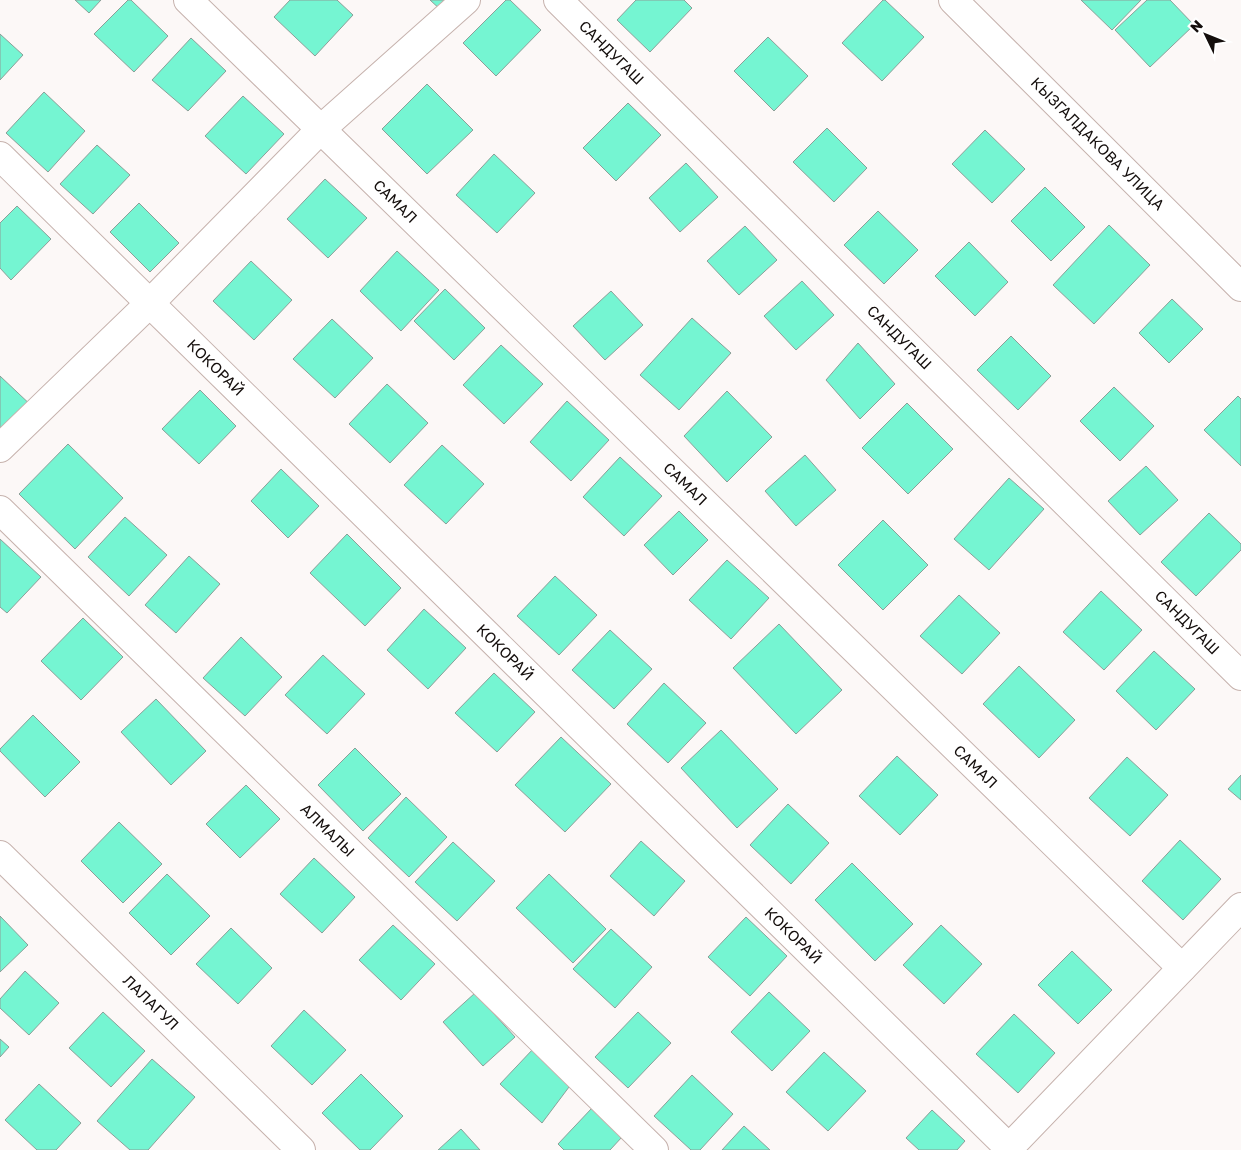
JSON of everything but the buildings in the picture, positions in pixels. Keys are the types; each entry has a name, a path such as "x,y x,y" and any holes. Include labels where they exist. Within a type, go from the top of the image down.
{"street":[{"name":"САМАЛ","path":"188,0 1182,968"},
{"path":"0,448 150,303 320,130 466,0"},
{"name":"САНДУГАШ","path":"558,0 1241,676"},
{"name":"КЫЗГАЛДАКОВА УЛИЦА","path":"953,0 1241,287"},
{"name":"КОКОРАЙ","path":"0,156 1008,1149"},
{"name":"АЛМАЛЫ","path":"0,510 654,1150"},
{"name":"ЛАЛАГУЛ","path":"0,855 302,1150"},
{"path":"1008,1149 1241,907"}]}
